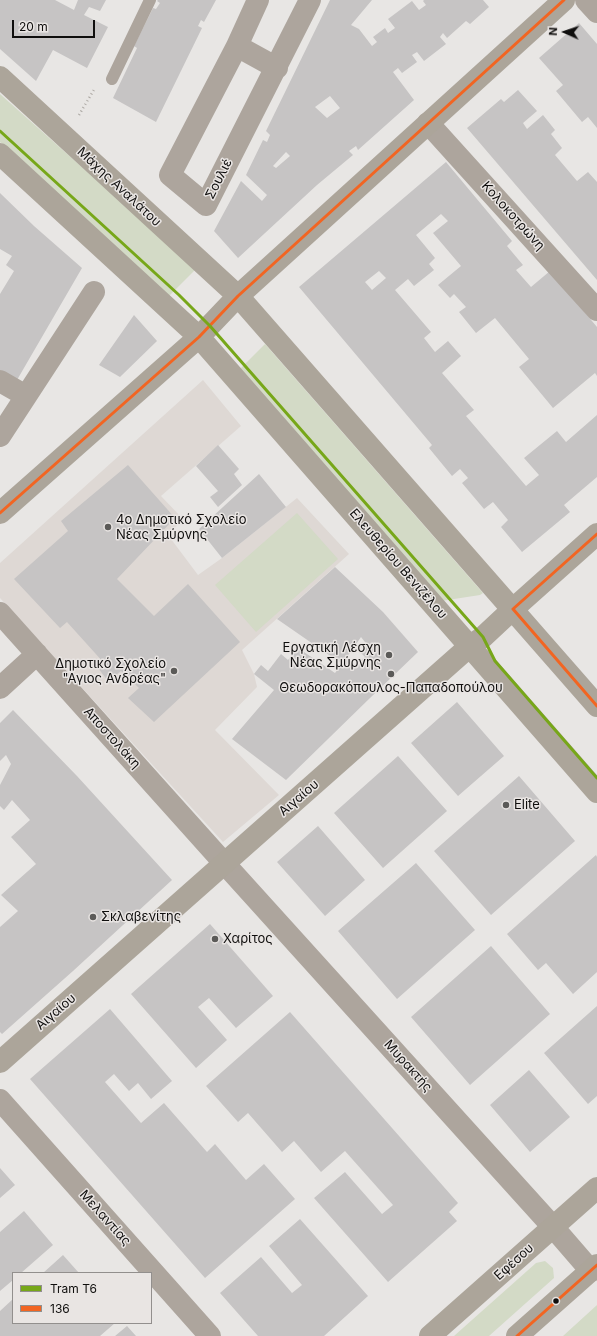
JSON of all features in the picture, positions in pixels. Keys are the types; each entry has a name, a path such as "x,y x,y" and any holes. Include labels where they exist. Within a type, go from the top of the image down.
{"street":[{"name":"Σουλιέ","path":"258,0 237,46 170,175 206,205 277,68 310,0"},
{"path":"0,513 199,337 238,296 564,0"},
{"path":"586,0 597,12"},
{"path":"237,46 277,68"},
{"name":"Μάχης Αναλάτου","path":"0,77 238,296"},
{"name":"Κολοκοτρώνη","path":"428,123 597,310"},
{"path":"0,154 199,337"},
{"path":"0,436 94,292"},
{"path":"238,296 597,706"},
{"name":"Ελευθερίου Βενιζέλου","path":"199,337 597,792"},
{"path":"0,381 26,396"},
{"name":"Αιγαίου","path":"0,1062 470,646 483,637 597,534"},
{"name":"Αποστολάκη","path":"0,613 224,863"},
{"path":"0,688 37,654"},
{"name":"Μυρακτής","path":"224,863 554,1227 594,1268"},
{"name":"Μελαντίας","path":"0,1100 210,1336"},
{"name":"Εφέσου","path":"430,1336 597,1188"},
{"path":"517,1336 594,1268"}],"lane":[{"path":"112,79 150,0"}],"path":[{"path":"66,137 95,88 102,82 112,79"}],"shaded area":[{"path":"203,380 241,426 161,496 183,519 168,535 198,575 222,558 297,498 349,554 242,650 254,674 257,687 215,730 279,795 223,842 0,598 0,563"}],"green space":[{"path":"0,94 196,269 168,297 0,142"},
{"path":"265,344 483,593 480,595 441,601 239,370"},
{"path":"297,513 338,559 256,632 215,585"},
{"path":"545,1261 553,1268 554,1278 489,1336 454,1336 536,1263"},
{"path":"597,1305 597,1336 563,1336"}],"building":[{"path":"0,0 55,0 74,10 78,0 106,0 100,11 89,7 84,15 108,27 87,68 53,50 36,81 0,49"},
{"path":"216,0 204,22 201,20 198,26 202,28 156,122 113,98 137,48 134,46 153,8 156,9 160,3 157,1"},
{"path":"330,0 372,0 351,25 359,29 372,46 377,42 373,37 385,28 388,33 395,28 388,19 412,1 419,10 426,5 423,1 424,0 483,0 489,7 470,24 466,21 447,38 443,33 440,37 446,44 424,61 417,52 412,55 417,62 402,73 398,68 393,72 414,100 358,150 356,146 349,151 353,155 317,185 238,258 214,231 241,181 262,201 267,195 246,175 263,140 267,142 270,135 266,131","holes":["330,96 340,108 327,118 315,107","286,152 290,156 276,168 273,166"]},
{"path":"579,23 597,44 597,128 588,117 582,122 556,91 563,85 539,58"},
{"path":"518,90 537,111 523,123 527,129 543,115 555,130 551,134 562,148 555,155 577,181 588,172 597,182 597,280 467,128 501,99 504,102"},
{"path":"446,162 512,241 507,246 523,265 516,270 531,287 550,271 597,327 597,376 595,373 553,408 519,367 529,359 495,318 476,333 459,312 466,307 454,294 450,298 438,285 461,266 433,233 448,221 441,214 416,235 435,258 429,264 434,270 414,286 408,279 395,290 431,332 424,338 435,352 448,341 461,356 442,373 474,410 466,416 526,486 539,475 524,458 557,431 566,442 597,415 597,477 564,505 570,512 522,552 501,527 508,520 493,502 484,509 462,483 468,478 460,469 452,476 429,448 432,445 299,287","holes":["379,271 386,278 372,290 365,282"]},
{"path":"0,193 34,226 82,268 17,380 0,370 0,294 14,271 6,265 12,256 0,249"},
{"path":"134,315 157,341 120,377 99,365"},
{"path":"218,445 239,469 234,474 242,485 218,507 210,497 218,491 196,466"},
{"path":"128,465 175,518 117,579 154,616 188,584 240,642 154,722 128,698 139,688 121,671 108,681 98,668 104,663 67,622 60,628 14,579 68,531 61,521"},
{"path":"259,474 286,507 222,558 199,529"},
{"path":"335,567 383,612 418,652 286,780 232,739 274,690 254,674 261,665 268,671 281,654 288,660 298,648 335,673 342,664 277,619","holes":["361,637 368,646 361,653 365,657 355,665 347,657"]},
{"path":"457,702 504,756 458,796 411,743"},
{"path":"13,710 77,776 172,880 2,1034 0,1032 0,927 18,911 1,895 36,864 11,837 30,820 12,800 4,810 0,806 0,785 11,764 6,755 0,761 0,723"},
{"path":"398,756 447,811 383,868 334,813"},
{"path":"519,776 575,841 491,915 434,851"},
{"path":"318,826 365,880 325,916 277,862"},
{"path":"596,855 597,972 573,994 546,963 538,970 507,934"},
{"path":"416,863 475,930 397,999 338,931"},
{"path":"210,924 273,996 236,1028 209,998 198,1007 227,1040 196,1068 131,994"},
{"path":"491,946 550,1014 470,1085 411,1017"},
{"path":"597,1006 597,1096 588,1104 544,1053"},
{"path":"110,1009 172,1081 151,1099 138,1083 129,1091 114,1074 105,1082 141,1123 164,1103 207,1152 215,1144 246,1180 264,1164 295,1199 205,1278 30,1079"},
{"path":"290,1012 458,1203 449,1212 457,1221 388,1282 314,1198 345,1172 382,1214 393,1205 345,1151 321,1172 294,1141 282,1152 248,1113 238,1122 206,1086"},
{"path":"529,1070 570,1117 530,1152 490,1105"},
{"path":"0,1168 15,1185 0,1198"},
{"path":"24,1211 53,1245 22,1272 12,1272 12,1281 0,1291 0,1232"},
{"path":"300,1219 368,1296 324,1336 258,1336 220,1293 261,1257 292,1293 302,1285 269,1246"},
{"path":"63,1255 78,1272 44,1272"},
{"path":"12,1300 12,1324 114,1324 100,1336 0,1336 0,1311"},
{"path":"127,1326 136,1336 115,1336"}],"tram line":[{"name":"Τ6","path":"0,131 179,295 210,326 483,637 495,661 597,778"}],"transit line":[{"name":"136","path":"0,513 199,337 238,296 564,0"},
{"name":"136","path":"597,534 513,609 597,706"},
{"name":"136","path":"517,1336 597,1265"}],"place":[{"name":"4o Δημοτικό Σχολείο Νέας Σμύρνης","path":"108,527"},
{"name":"Εργατική Λέσχη Νέας Σμύρνης","path":"389,655"},
{"name":"Δημοτικό Σχολείο \"Αγιος Ανδρέας\"","path":"174,671"},
{"name":"Θεωδορακόπουλος-Παπαδοπούλου","path":"391,674"},
{"name":"Elite","path":"506,805"},
{"name":"Σκλαβενίτης","path":"93,917"},
{"name":"Χαρίτος","path":"215,939"}]}
